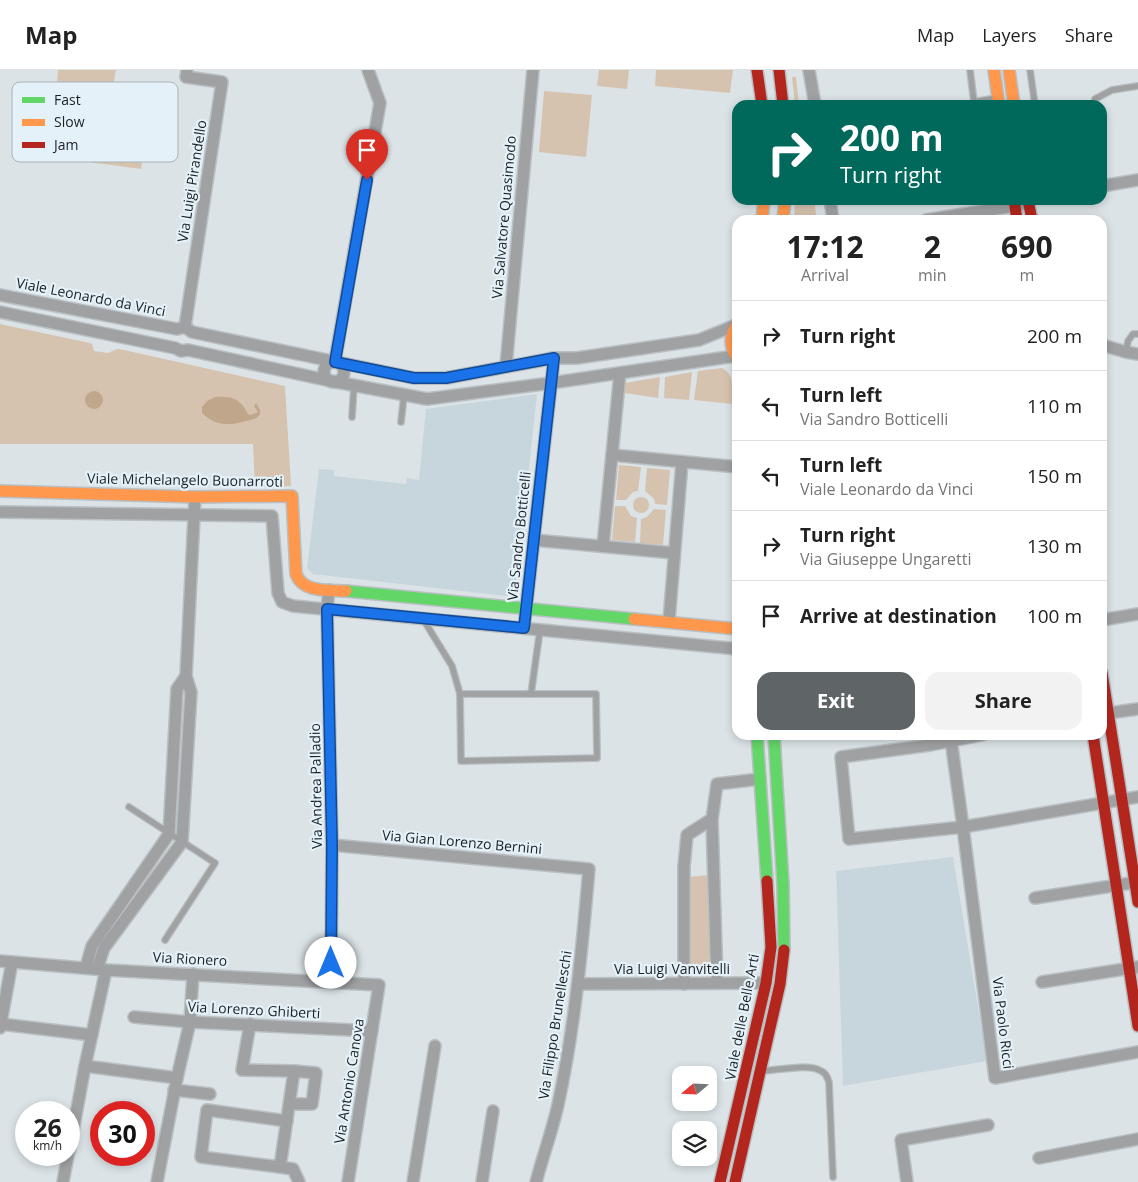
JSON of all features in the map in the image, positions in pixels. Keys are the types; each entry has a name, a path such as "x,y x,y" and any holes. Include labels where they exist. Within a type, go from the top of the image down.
{"street":[{"name":"Via Luigi Pirandello","path":"185,329 222,82 186,76 187,70"},
{"path":"331,381 340,380 344,372 341,364 335,362 380,103 368,70"},
{"name":"Via Salvatore Quasimodo","path":"506,366 533,70"},
{"path":"757,70 761,100"},
{"path":"779,70 782,100"},
{"path":"809,70 814,100"},
{"path":"994,70 998,100"},
{"path":"1009,70 1013,100"},
{"path":"1107,185 1138,180"},
{"path":"952,215 1004,205"},
{"name":"Viale Leonardo da Vinci","path":"0,295 185,329 414,378 446,378 554,358 577,358 699,340 732,326"},
{"path":"0,312 175,348 181,351 188,350 426,400 732,358"},
{"name":"Viale Leonardo da Vinci","path":"175,348 172,338 185,329"},
{"path":"185,329 194,342 188,350"},
{"path":"1107,346 1138,354"},
{"name":"Via Sandro Botticelli","path":"524,628 554,358"},
{"path":"603,546 620,373"},
{"path":"612,455 732,466"},
{"path":"669,621 682,462"},
{"name":"Viale Michelangelo Buonarroti","path":"0,492 194,497 292,496 296,574 303,586 732,628"},
{"path":"96,969 104,948 182,842 191,692 186,676 194,497"},
{"path":"0,512 272,516 278,593 282,602 293,606 732,648"},
{"path":"534,540 674,552"},
{"name":"Via Andrea Palladio","path":"329,590 327,609 332,845 331,982"},
{"path":"1107,619 1138,614"},
{"path":"78,1101 92,1035 96,969 92,946 169,834 177,689 186,676"},
{"path":"1107,714 1138,709"},
{"path":"1107,719 1137,882 1138,902"},
{"name":"Viale delle Belle Arti","path":"720,1182 766,983 771,947 757,740"},
{"name":"Viale delle Belle Arti","path":"735,1182 780,984 784,946 783,884 774,740"},
{"path":"951,740 841,757 849,839 963,827 1138,796"},
{"name":"Via Paolo Ricci","path":"951,740 995,1078 1138,1052"},
{"path":"1094,740 1116,885 1133,968 1138,1026"},
{"path":"717,982 712,819 717,784 760,779"},
{"path":"684,984 684,866 687,835 712,819"},
{"name":"Via Gian Lorenzo Bernini","path":"332,845 589,869"},
{"name":"Via Filippo Brunelleschi","path":"536,1182 558,1107 579,984 589,869"},
{"path":"1035,898 1137,882"},
{"path":"6,961 0,1026 92,1035"},
{"name":"Via Rionero","path":"6,961 96,969 379,985"},
{"path":"1042,982 1133,968"},
{"path":"157,1182 175,1084 190,1022 194,974"},
{"name":"Via Luigi Vanvitelli","path":"579,984 766,983"},
{"name":"Via Antonio Canova","path":"348,1182 379,985"},
{"name":"Via Lorenzo Ghiberti","path":"134,1017 190,1022 372,1031"},
{"path":"250,1024 242,1070 316,1073 312,1104 290,1104"},
{"path":"413,1182 435,1046"},
{"path":"85,1066 175,1084 210,1094"},
{"path":"280,1167 294,1071"},
{"path":"287,1121 207,1110 201,1157 293,1169 299,1182"},
{"path":"482,1182 493,1111"},
{"path":"907,1182 901,1140 988,1125"},
{"path":"1039,1158 1138,1139"},
{"path":"63,1182 66,1166"}],"lane":[{"path":"970,70 974,100"},
{"path":"1030,70 1034,100"},
{"path":"1095,99 1112,90 1138,86"},
{"path":"1126,352 1128,341 1133,334 1138,334"},
{"path":"352,417 354,386"},
{"path":"400,422 404,395"},
{"path":"423,619 452,666 460,694 461,760 597,758 596,694 460,694"},
{"path":"531,694 540,629"},
{"path":"129,807 215,863 165,940"},
{"path":"760,1071 810,1068 820,1070 826,1074 829,1082 833,1177"}],"shaded area":[{"path":"58,70 116,70 114,82 57,82"},
{"path":"599,70 629,70 627,89 597,86"},
{"path":"656,70 733,70 730,93 655,86"},
{"path":"792,77 796,77 798,100 794,100"},
{"path":"544,91 592,95 586,157 539,152"},
{"path":"88,162 142,162 141,169"},
{"path":"795,205 815,205 816,215 794,215"},
{"path":"0,324 90,343 94,351 108,353 117,349 124,350 285,386 291,486 255,487 253,444 0,444"},
{"path":"722,368 726,371 732,384 732,404 694,400 698,371"},
{"path":"692,372 689,400 664,398 665,377"},
{"path":"660,377 658,398 625,393 625,383"},
{"path":"94,391 100,394 103,400 100,406 94,409 88,406 85,400 88,394"},
{"path":"537,394 515,597 313,574 307,568 319,469 334,470 334,476 406,484 407,478 419,480 426,409"},
{"path":"215,397 235,399 251,415 258,412 254,406 256,403 260,414 254,419 240,423 217,423 202,413 202,407 207,401"},
{"path":"619,465 641,467 638,491 633,492 626,500 616,500"},
{"path":"647,468 670,470 667,505 655,504 654,499 645,491"},
{"path":"638,497 644,497 649,502 647,511 638,513 633,508 633,502"},
{"path":"615,506 625,506 631,516 637,518 635,542 612,540"},
{"path":"654,509 666,510 663,545 640,543 641,519 647,517"},
{"path":"953,857 987,1061 843,1086 836,871"},
{"path":"710,875 712,968 689,970 687,877"}],"traffic: fast":[{"path":"346,591 634,619"},
{"path":"757,740 767,881"},
{"path":"774,740 783,884 784,950"}],"traffic: slow":[{"path":"994,70 998,100"},
{"path":"1009,70 1013,100"},
{"path":"762,215 764,205"},
{"path":"784,205 784,215"},
{"path":"732,336 732,346"},
{"path":"0,491 195,497 292,496 296,574 299,580 304,585 317,589 346,591"},
{"path":"634,619 732,628"}],"traffic: jam":[{"path":"757,70 761,100"},
{"path":"779,70 782,100"},
{"path":"1015,205 1016,215"},
{"path":"1029,205 1031,215"},
{"path":"1107,705 1138,902"},
{"path":"1094,740 1138,1026"},
{"path":"720,1182 766,983 771,947 767,881"},
{"path":"735,1182 780,984 784,950"}],"route":[{"path":"331,963 332,845 327,609 524,628 554,358 446,378 414,378 335,362 367,180"}]}
